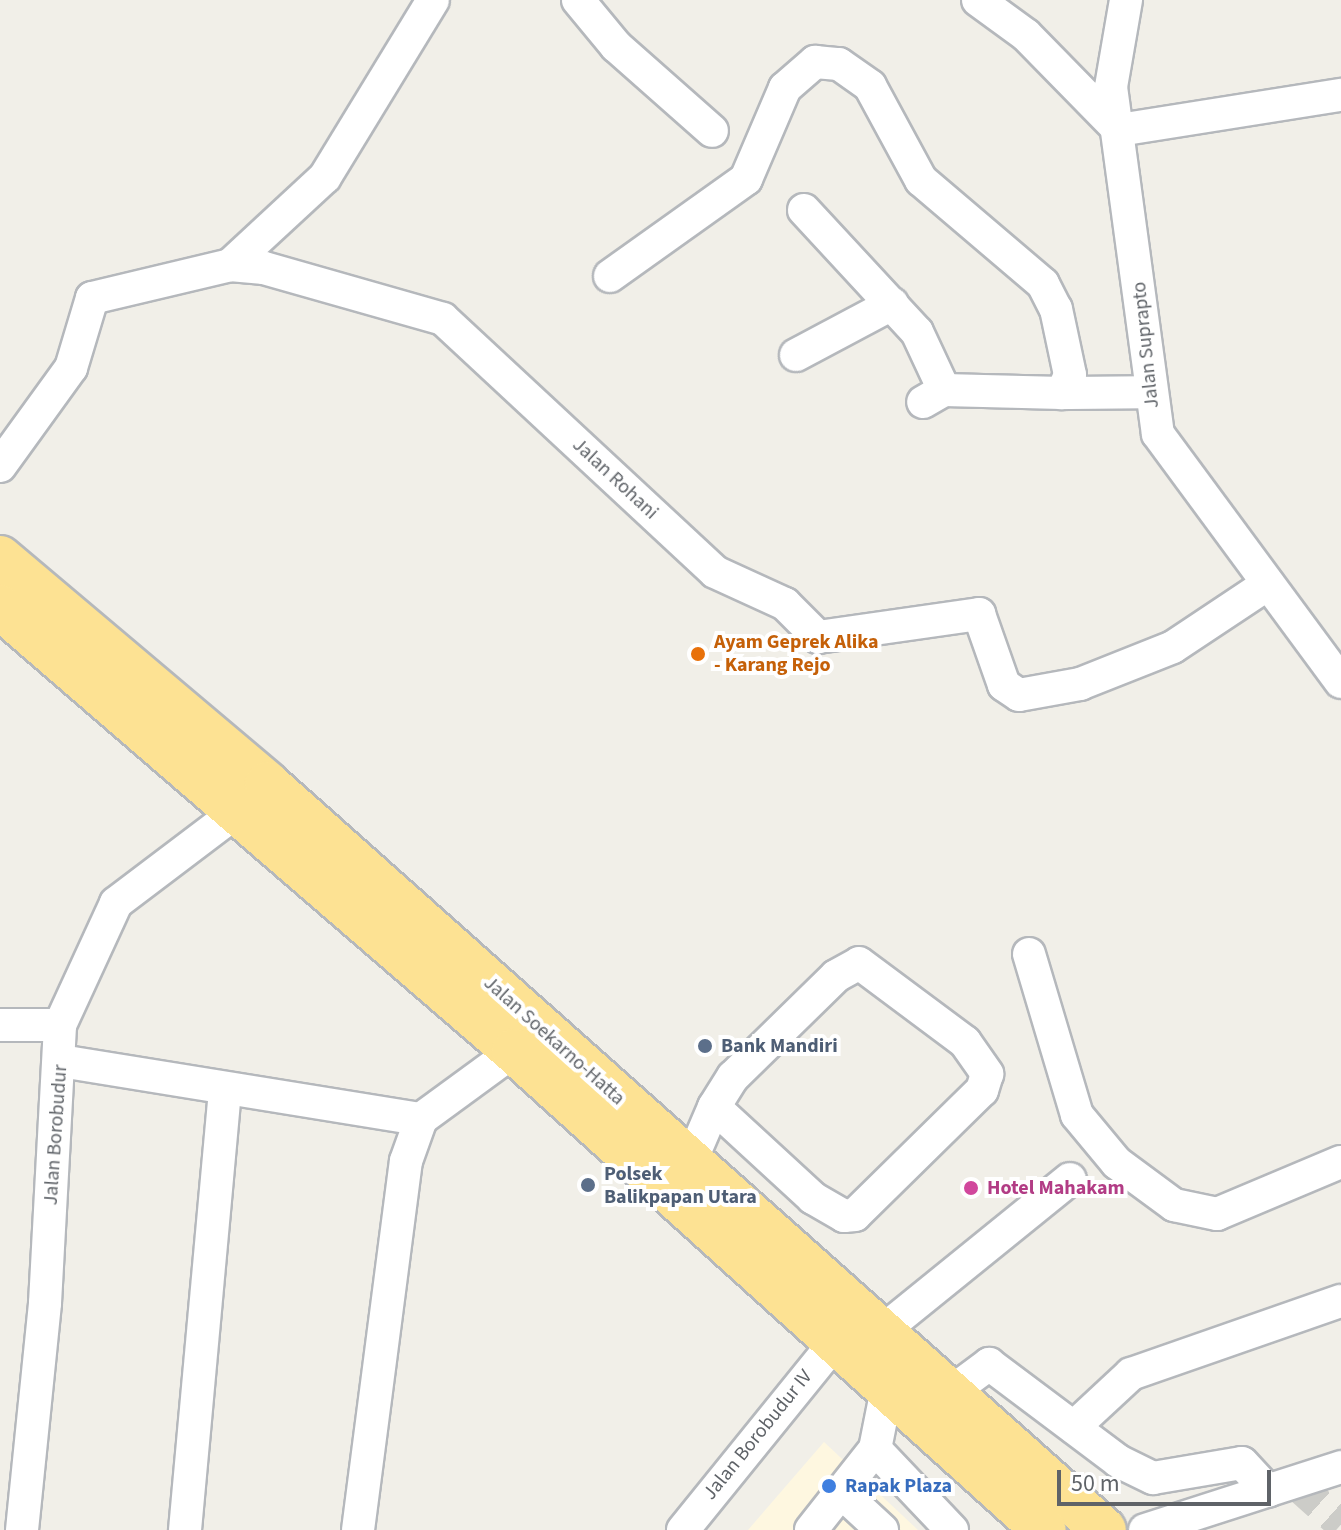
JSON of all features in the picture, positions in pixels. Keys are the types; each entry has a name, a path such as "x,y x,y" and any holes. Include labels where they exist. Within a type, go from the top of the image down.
{"highway":[{"name":"Jalan Soekarno-Hatta","path":"0,558 514,1051 1044,1530"},
{"name":"Jalan Soekarno-Hatta","path":"0,607 253,799 690,1163 1104,1530"}],"street":[{"path":"230,265 325,177 433,0"},
{"path":"578,0 616,46 712,131"},
{"path":"978,0 1037,45 1119,130 1341,95"},
{"name":"Jalan Suprapto","path":"1126,0 1112,53 1119,130 1151,392 1168,453 1341,682"},
{"path":"610,276 746,179 773,105 802,70 815,62 839,64 870,86 941,201 1043,284 1067,359 1062,393"},
{"path":"804,210 920,337 934,396 1151,392"},
{"name":"Jalan Rohani","path":"0,466 71,368 92,298 230,265 264,268 443,319 715,572 785,604 818,637 979,614 1004,685 1019,695 1080,684 1173,647 1268,584"},
{"path":"796,355 892,304"},
{"name":"Jalan Borobudur","path":"22,1530 61,1061 60,1025 116,903 253,799"},
{"path":"1029,954 1077,1115 1117,1163 1174,1205 1217,1214 1341,1162"},
{"path":"690,1163 714,1107 755,1056 859,963 965,1042 987,1074 982,1090 865,1211 844,1216 714,1107"},
{"path":"0,1025 60,1025"},
{"path":"358,1530 402,1185 421,1119 514,1051"},
{"path":"61,1061 225,1090 421,1119"},
{"path":"185,1530 225,1090"},
{"path":"881,1332 1070,1179"},
{"path":"1074,1427 1131,1374 1341,1301"},
{"name":"Jalan Borobudur IV","path":"683,1530 835,1342"},
{"path":"950,1393 989,1364 1074,1427 1153,1478 1242,1463 1268,1491"},
{"path":"811,1530 875,1449 887,1389"},
{"path":"875,1449 952,1530"},
{"path":"1145,1530 1341,1467"},
{"path":"841,1492 882,1530"}],"shaded area":[{"name":"Rapak Plaza","path":"824,1442 918,1530 748,1530"}],"tunnel":[{"path":"1295,1483 1341,1524"}],"place":[{"name":"Ayam Geprek Alika - Karang Rejo","path":"698,654"},
{"name":"Bank Mandiri","path":"705,1046"},
{"name":"Polsek Balikpapan Utara","path":"588,1185"},
{"name":"Hotel Mahakam","path":"971,1188"},
{"name":"Rapak Plaza","path":"829,1486"}]}
